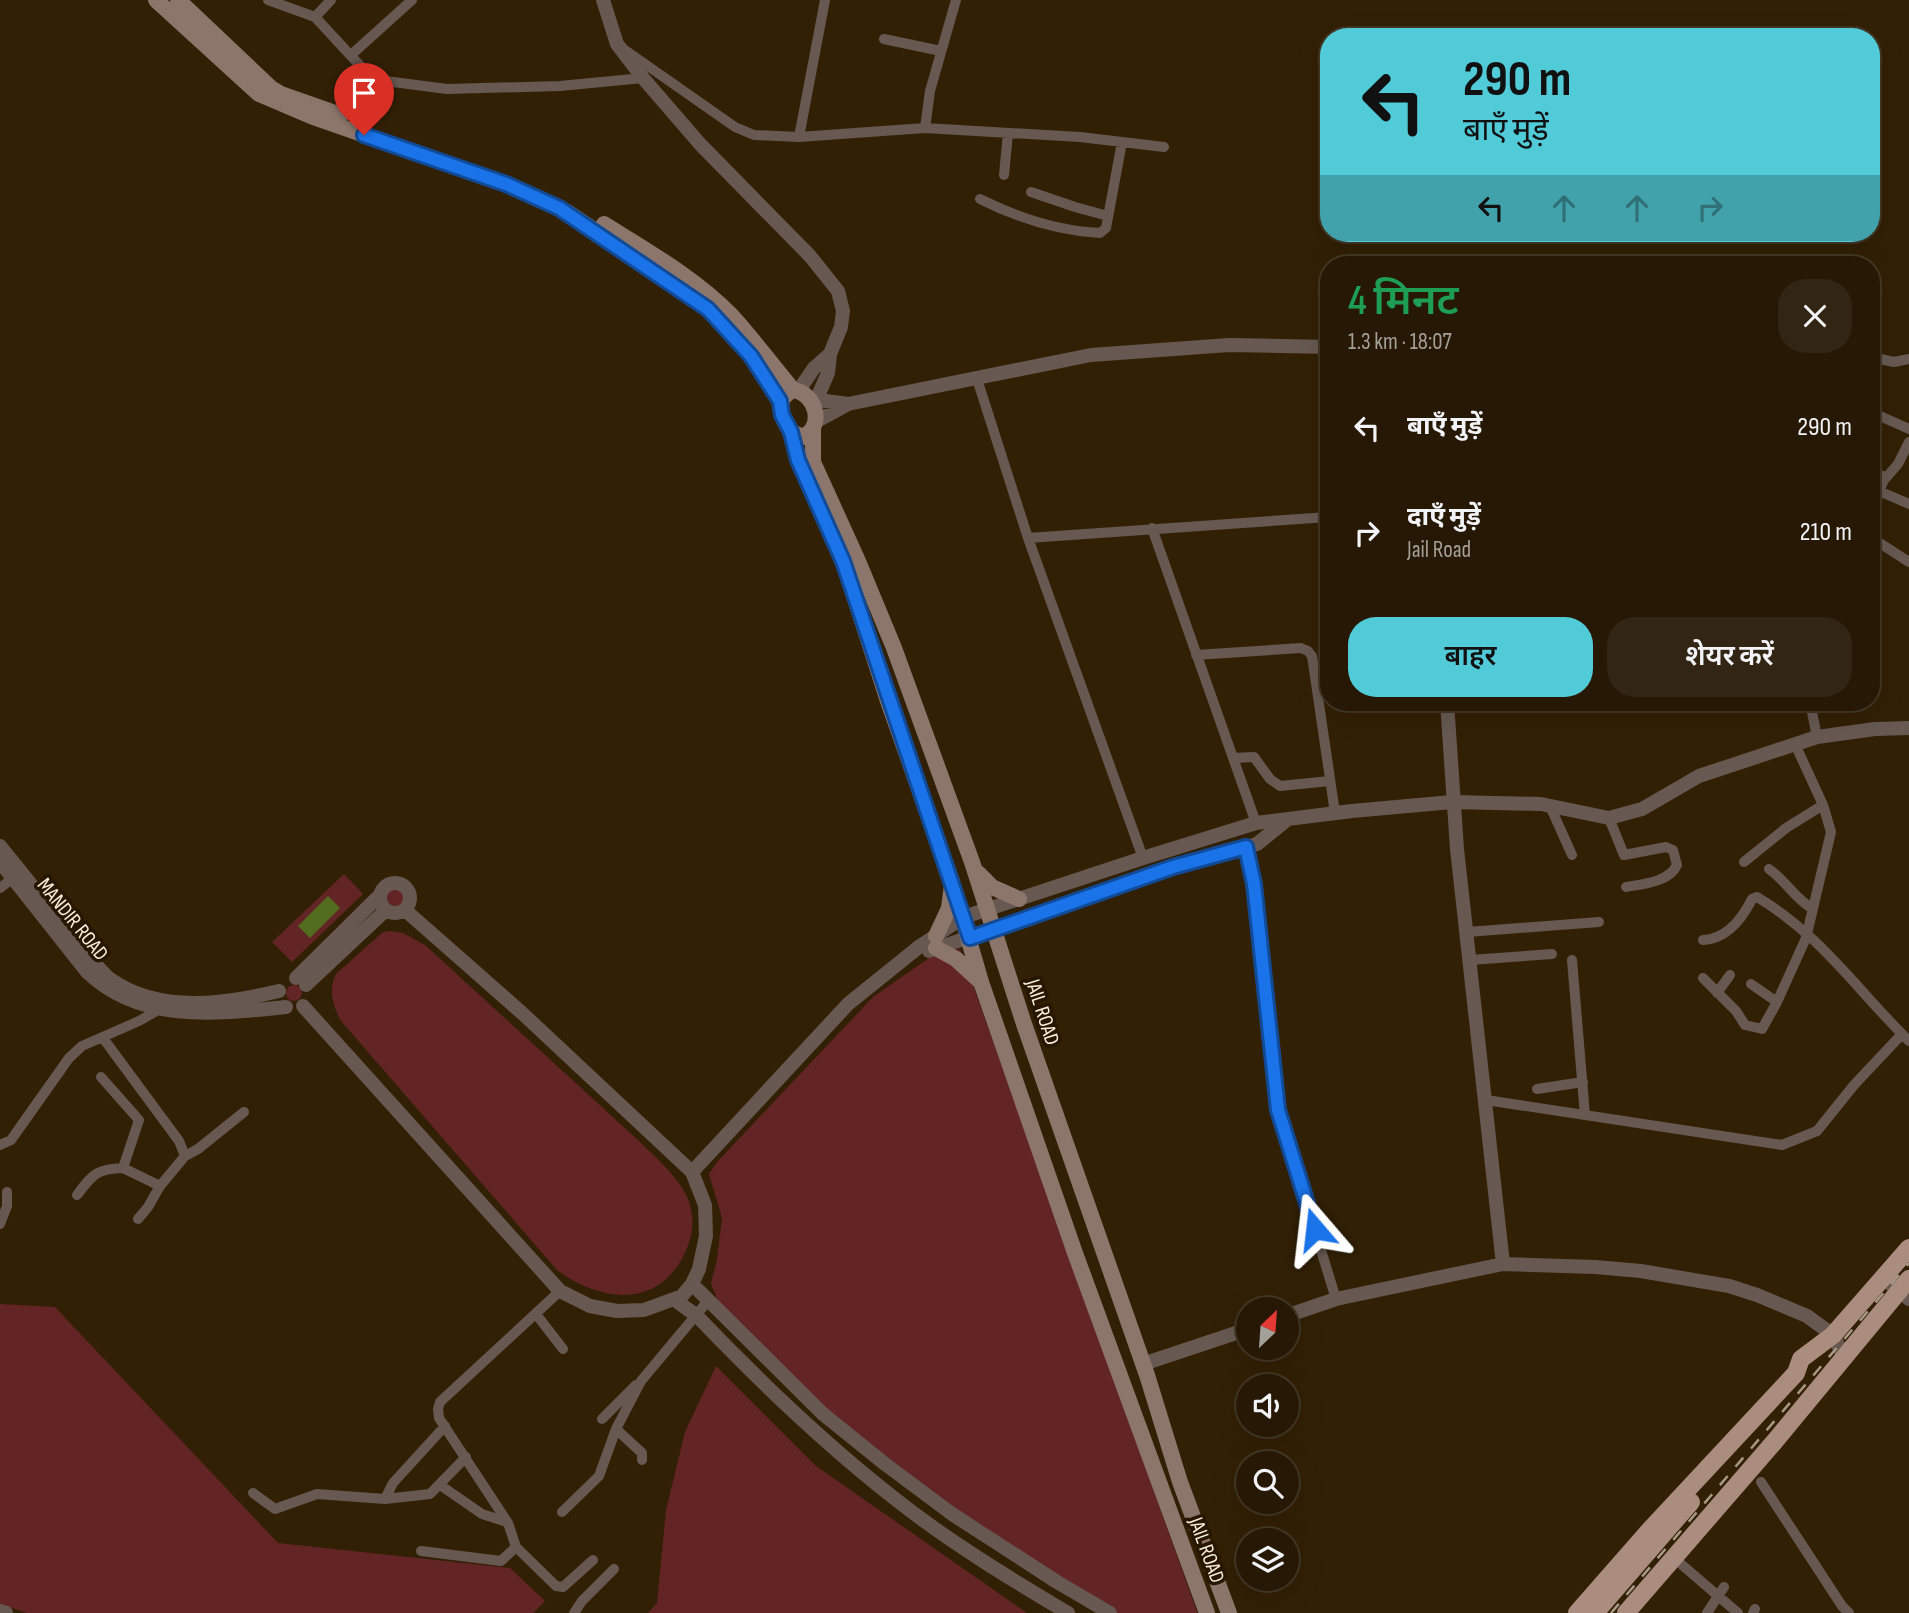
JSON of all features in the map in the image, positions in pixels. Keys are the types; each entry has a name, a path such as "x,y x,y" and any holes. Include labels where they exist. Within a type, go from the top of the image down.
{"main road":[{"name":"JAIL ROAD","path":"156,0 259,94 313,117 506,184 567,212 685,292 717,317 751,356 780,401 782,415 791,432 798,460 843,561 888,701 953,882 981,982 1079,1265 1207,1613"},
{"path":"178,0 263,82 281,94 527,182 559,197 612,230 713,299 807,397"},
{"path":"780,401 789,391 807,397"},
{"name":"JAIL ROAD","path":"807,397 814,425 813,462 894,648 974,868 1037,1063 1143,1364 1180,1482 1229,1613"},
{"path":"791,432 803,437 814,425"},
{"path":"974,868 992,887 1019,899"},
{"path":"953,882 949,908 936,942 981,982"},
{"path":"1563,1613 1748,1406 1770,1384 1833,1335 1909,1248"},
{"path":"1626,1613 1769,1449 1844,1357 1906,1290"},
{"path":"1595,1613 1794,1382 1801,1359"},
{"path":"1577,1613 1648,1532 1794,1382 1815,1376 1829,1376"}],"street":[{"path":"268,0 315,17 365,71 378,80 447,89 560,86 643,78"},
{"path":"315,17 331,0"},
{"path":"351,55 412,0"},
{"path":"603,0 617,44 643,78 700,144 810,256 838,291 843,312 841,327 830,354 814,368 807,397 848,404 1091,355 1228,345 1320,347"},
{"path":"799,137 825,0"},
{"path":"925,128 930,91 956,0"},
{"path":"884,38 941,51"},
{"path":"617,44 735,127 754,135 799,137 925,128 1080,137 1164,148"},
{"path":"1004,175 1008,133"},
{"path":"980,199 1028,218 1096,234 1103,232 1122,142"},
{"path":"1031,191 1108,216"},
{"path":"1880,359 1894,362 1909,359"},
{"path":"977,379 1028,538 1143,858"},
{"path":"814,425 848,404"},
{"path":"1880,416 1909,429"},
{"path":"1880,489 1885,477 1898,464 1909,442"},
{"path":"1880,475 1885,477"},
{"path":"1880,491 1909,504"},
{"path":"1028,538 1320,518"},
{"path":"1152,528 1256,823"},
{"path":"1880,543 1906,560 1909,547"},
{"path":"1196,655 1301,648 1308,651 1312,656 1335,813"},
{"path":"1447,711 1452,803 1503,1264"},
{"path":"1812,711 1817,737"},
{"path":"692,1172 848,1004 901,961 936,942 964,917 1256,823 1452,803 1550,806 1609,818 1642,809 1699,776 1817,737 1875,729 1909,728"},
{"path":"1703,978 1736,1011 1745,1025 1762,1029 1777,1002 1807,932 1831,832 1823,806 1795,744"},
{"path":"1233,758 1254,757 1270,779 1280,786 1329,781"},
{"path":"1550,806 1572,855"},
{"path":"1745,862 1786,828 1823,806"},
{"path":"1609,818 1625,855 1670,847 1677,865 1672,873 1659,879 1626,887"},
{"path":"936,942 970,938 1173,867 1264,841 1288,819"},
{"name":"MANDIR ROAD","path":"0,846 88,955 117,983 150,997 202,1004 245,1000 279,991"},
{"path":"1246,847 1254,884 1278,1110 1336,1299"},
{"name":"MANDIR ROAD","path":"0,862 94,979 131,1000 160,1009 215,1013 286,1007"},
{"path":"1769,869 1781,878 1802,903 1813,909"},
{"path":"0,888 13,878"},
{"path":"301,981 380,895 386,885 396,882 401,884 411,896 408,906 395,913 386,910 380,895"},
{"path":"1486,1100 1782,1145 1816,1131 1854,1085 1905,1037 1807,932 1776,908 1755,897 1742,919 1718,938 1703,940"},
{"path":"301,981 309,996 298,1009 286,1007 279,991 285,981 301,981 386,910"},
{"path":"303,1006 560,1291 590,1306 617,1311 644,1310 682,1296 699,1269 706,1236 705,1205 692,1172 513,1005 404,910"},
{"path":"1467,932 1599,922"},
{"path":"1470,960 1552,954"},
{"path":"1572,960 1586,1115"},
{"path":"1717,993 1730,975"},
{"path":"1751,984 1777,1002"},
{"path":"4,1140 69,1058 82,1046 160,1009"},
{"path":"103,1038 179,1141 185,1156"},
{"path":"101,1077 139,1120 123,1168"},
{"path":"1537,1089 1583,1082"},
{"path":"138,1219 185,1156 198,1149 244,1112"},
{"path":"77,1195 93,1175 102,1169 123,1168 160,1186"},
{"path":"0,1224 7,1206 7,1192"},
{"path":"1299,1312 1336,1299 1503,1264 1607,1268 1729,1286 1807,1316 1833,1335 1844,1357"},
{"path":"1883,1278 1906,1290"},
{"path":"692,1284 823,1414 885,1464 953,1514 1110,1613"},
{"path":"560,1291 440,1402 439,1418 508,1523 516,1548 559,1588 593,1559"},
{"path":"674,1300 697,1316 829,1444 895,1499 1043,1606 1062,1611 1071,1590"},
{"path":"602,1419 641,1381 708,1302"},
{"path":"536,1314 563,1349"},
{"path":"1143,1364 1236,1333"},
{"path":"562,1512 599,1476 617,1429 641,1381"},
{"path":"385,1499 393,1483 445,1426"},
{"path":"617,1429 642,1453 642,1460"},
{"path":"253,1493 275,1509 317,1494 385,1499 430,1494 466,1457"},
{"path":"1761,1482 1849,1613"},
{"path":"440,1485 482,1514 508,1523"},
{"path":"421,1551 501,1561 516,1548"},
{"path":"1674,1558 1720,1592 1738,1613"},
{"path":"574,1613 582,1601 614,1569"},
{"path":"1043,1606 1057,1582"},
{"path":"1707,1613 1720,1592"},
{"path":"0,1611 6,1613"}],"shaded area":[{"path":"344,874 363,894 292,962 272,942"},
{"path":"395,888 401,891 404,897 401,903 395,906 389,903 386,897 389,891"},
{"path":"328,896 340,908 310,938 298,926"},
{"path":"383,932 403,933 425,945 675,1177 690,1204 692,1226 687,1248 676,1268 663,1282 647,1291 630,1295 612,1294 593,1289 557,1270 341,1021 332,998 336,974"},
{"path":"960,949 1197,1613 1114,1613 1035,1568 841,1427 722,1312 711,1283 722,1218 709,1174 717,1162 873,997 929,958"},
{"path":"291,985 297,985 302,993 300,999 291,1001 286,996 286,990"},
{"path":"0,1304 55,1307 278,1543 510,1568 545,1601 533,1613 27,1613 0,1604"},
{"path":"716,1366 816,1466 1027,1613 648,1613 657,1603 666,1510 685,1432"}],"railway":[{"path":"1611,1613 1909,1263"}],"route":[{"path":"364,135 506,184 567,212 708,309 751,356 780,401 783,420 791,432 798,460 843,561 970,938 1173,867 1246,847 1254,884 1278,1110 1315,1229"}]}
